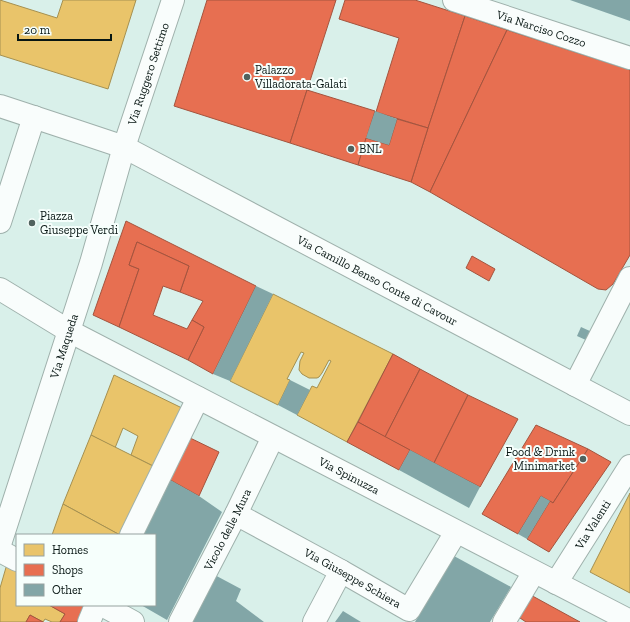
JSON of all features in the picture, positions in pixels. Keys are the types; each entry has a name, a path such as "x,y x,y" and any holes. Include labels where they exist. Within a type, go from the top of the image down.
{"street":[{"name":"Via Ruggero Settimo","path":"124,147 173,0"},
{"name":"Via Narciso Cozzo","path":"454,0 630,58"},
{"path":"0,106 124,147"},
{"path":"0,222 34,117"},
{"name":"Via Maqueda","path":"0,544 91,264 124,147"},
{"name":"Via Camillo Benso Conte di Cavour","path":"124,147 630,414"},
{"path":"575,385 630,278"},
{"name":"Via Spinuzza","path":"0,289 69,331 629,621"},
{"path":"131,534 198,398"},
{"name":"Vicolo delle Mura","path":"180,622 236,514 273,437"},
{"name":"Via Valenti","path":"556,583 630,466"},
{"name":"Via Giuseppe Schiera","path":"236,514 341,571 408,616 456,532"},
{"path":"0,551 16,559"},
{"path":"314,622 341,571"},
{"path":"504,622 534,572"},
{"path":"89,622 96,606"},
{"path":"104,606 133,622"}],"building: Homes":[{"path":"0,0 57,18 63,0 136,0 108,89 0,55"},
{"path":"273,294 393,354 347,442 297,415 312,386 317,388 331,361 329,360 319,377 309,378 302,374 299,370 300,361 304,353 301,352 287,379 290,380 278,405 230,381"},
{"path":"114,375 182,408 153,466 131,455 138,436 123,428 115,448 91,435"},
{"path":"91,435 153,466 120,534 63,504"},
{"path":"630,493 630,593 590,572"},
{"path":"63,504 118,534 52,534"},
{"path":"7,564 16,568 16,606 51,606 65,614 60,622 52,622 45,619 43,622 30,615 26,622 0,622 0,588"}],"building: Shops":[{"name":"Palazzo Villadorata-Galati","path":"207,0 336,0 290,143 174,106"},
{"path":"345,0 415,0 465,16 428,128 376,112 399,38 339,19"},
{"path":"465,16 507,30 430,192 411,182"},
{"path":"507,30 630,70 630,255 613,284 606,290 598,289 430,192"},
{"path":"307,90 375,111 358,165 290,143"},
{"path":"397,119 428,128 411,182 358,165 366,138 389,145"},
{"path":"126,221 256,286 213,374 188,360 204,327 192,320 203,301 180,292 189,266 137,242 129,265 139,269 119,327 93,315"},
{"path":"137,242 189,266 180,292 163,286 153,315 187,329 192,320 204,327 188,360 119,327 139,269 129,265"},
{"path":"472,256 495,269 489,281 466,268"},
{"path":"393,354 420,369 385,437 358,422"},
{"path":"420,369 468,395 434,463 385,437"},
{"path":"468,395 518,419 480,487 434,463"},
{"path":"358,422 410,450 399,470 347,442"},
{"path":"536,425 588,449 553,503 541,496 518,534 482,514"},
{"path":"186,436 219,452 199,496 165,477"},
{"path":"588,449 611,462 549,552 527,539 550,501 553,503"},
{"path":"527,593 580,622 526,622 514,614"},
{"path":"51,606 86,606 78,622 60,622 65,614"},
{"path":"30,615 43,622 26,622"}],"building: Other":[{"path":"570,0 630,0 630,21"},
{"path":"375,111 397,119 389,145 366,138"},
{"path":"256,286 273,294 230,381 213,374"},
{"path":"581,327 592,332 588,341 577,336"},
{"path":"290,380 310,390 297,415 278,405"},
{"path":"410,450 480,487 469,508 399,470"},
{"path":"165,477 199,496 222,512 167,620 143,606 156,606 156,534 137,534"},
{"path":"541,496 550,501 527,539 518,534"},
{"path":"454,556 511,587 490,622 415,622"},
{"path":"211,573 241,589 236,601 264,622 186,622"},
{"path":"343,611 361,622 335,622"}],"place":[{"name":"Palazzo Villadorata-Galati","path":"247,77"},
{"name":"BNL","path":"351,149"},
{"name":"Piazza Giuseppe Verdi","path":"32,223"},
{"name":"Food & Drink Minimarket","path":"583,459"}]}
